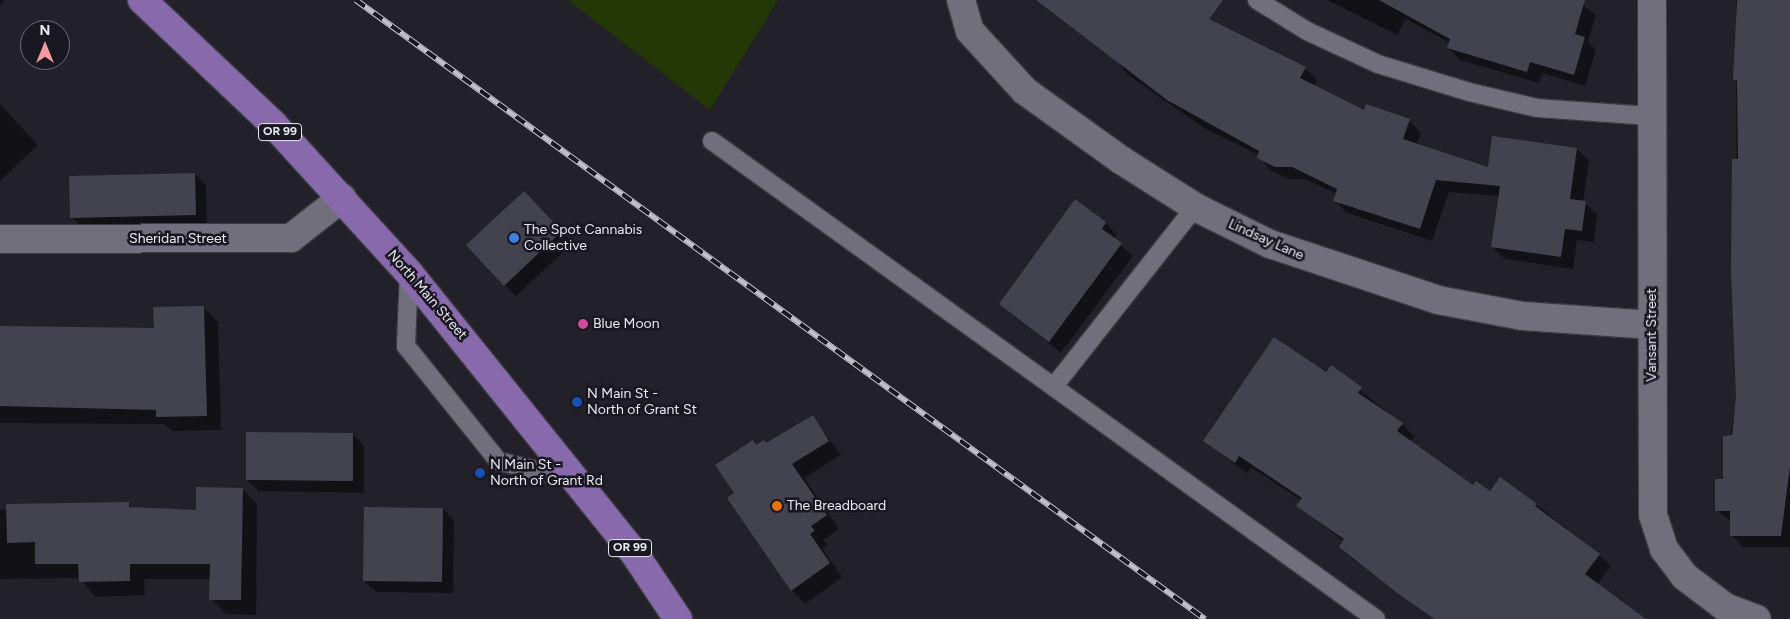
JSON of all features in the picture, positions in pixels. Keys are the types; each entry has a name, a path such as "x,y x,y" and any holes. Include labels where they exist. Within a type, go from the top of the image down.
{"main road":[{"name":"North Main Street","path":"142,0 273,124 409,273 577,480 678,619"}],"street":[{"name":"Lindsay Lane","path":"961,0 970,31 1025,91 1121,160 1195,207 1270,244 1438,300 1523,316 1652,325"},
{"name":"Vansant Street","path":"1652,0 1653,515 1664,549 1684,576 1721,613 1757,619"},
{"name":"Sheridan Street","path":"0,239 290,238 342,198"}],"lane":[{"path":"1257,0 1307,31 1378,64 1469,92 1537,108 1652,116"},
{"path":"712,141 1055,385 1376,619"},
{"path":"1055,385 1195,207"},
{"path":"409,273 406,346 498,461 577,480"}],"green space":[{"path":"568,0 778,0 710,110"}],"building":[{"path":"1036,0 1223,0 1209,19 1306,67 1300,78 1364,110 1366,104 1410,119 1403,139 1488,167 1492,136 1577,148 1570,199 1586,201 1582,231 1565,229 1561,257 1491,247 1500,186 1436,180 1420,229 1333,201 1337,189 1292,167 1275,167 1257,158 1259,151 1167,100"},
{"path":"1379,0 1585,0 1575,34 1585,37 1574,75 1530,62 1527,72 1447,48 1450,39"},
{"path":"1737,0 1790,0 1790,466 1781,536 1730,536 1730,511 1715,511 1715,479 1723,479 1723,436 1732,435 1736,396 1731,271 1732,159 1738,159 1737,80 1733,80"},
{"path":"195,173 196,215 70,218 69,176"},
{"name":"The Spot Cannabis Collective","path":"524,191 562,231 504,286 466,245"},
{"path":"1075,199 1106,222 1102,229 1122,243 1049,342 999,304"},
{"path":"204,306 207,416 156,417 156,410 0,406 0,326 154,328 153,307"},
{"path":"1274,337 1326,372 1331,365 1362,387 1358,393 1403,423 1397,431 1473,485 1476,481 1490,491 1500,477 1537,504 1535,506 1600,554 1585,574 1646,619 1434,619 1396,592 1339,547 1344,539 1296,506 1302,498 1239,456 1235,463 1203,441"},
{"name":"The Breadboard","path":"813,415 829,441 792,464 827,515 811,526 815,531 810,534 830,563 791,591 727,498 734,493 715,465 753,440 756,445 764,440 766,443"},
{"path":"246,432 353,433 353,481 246,480"},
{"path":"196,487 243,488 241,600 209,600 210,564 130,564 130,581 79,582 78,564 35,564 35,542 7,543 6,504 129,502 129,507 196,510"},
{"path":"364,507 443,508 442,582 363,581"}],"railway":[{"path":"356,0 1205,619"}],"place":[{"name":"The Spot Cannabis Collective","path":"514,238"},
{"name":"Blue Moon","path":"583,324"},
{"name":"N Main St - North of Grant St","path":"577,402"},
{"name":"N Main St - North of Grant Rd","path":"480,473"},
{"name":"The Breadboard","path":"777,506"}]}
